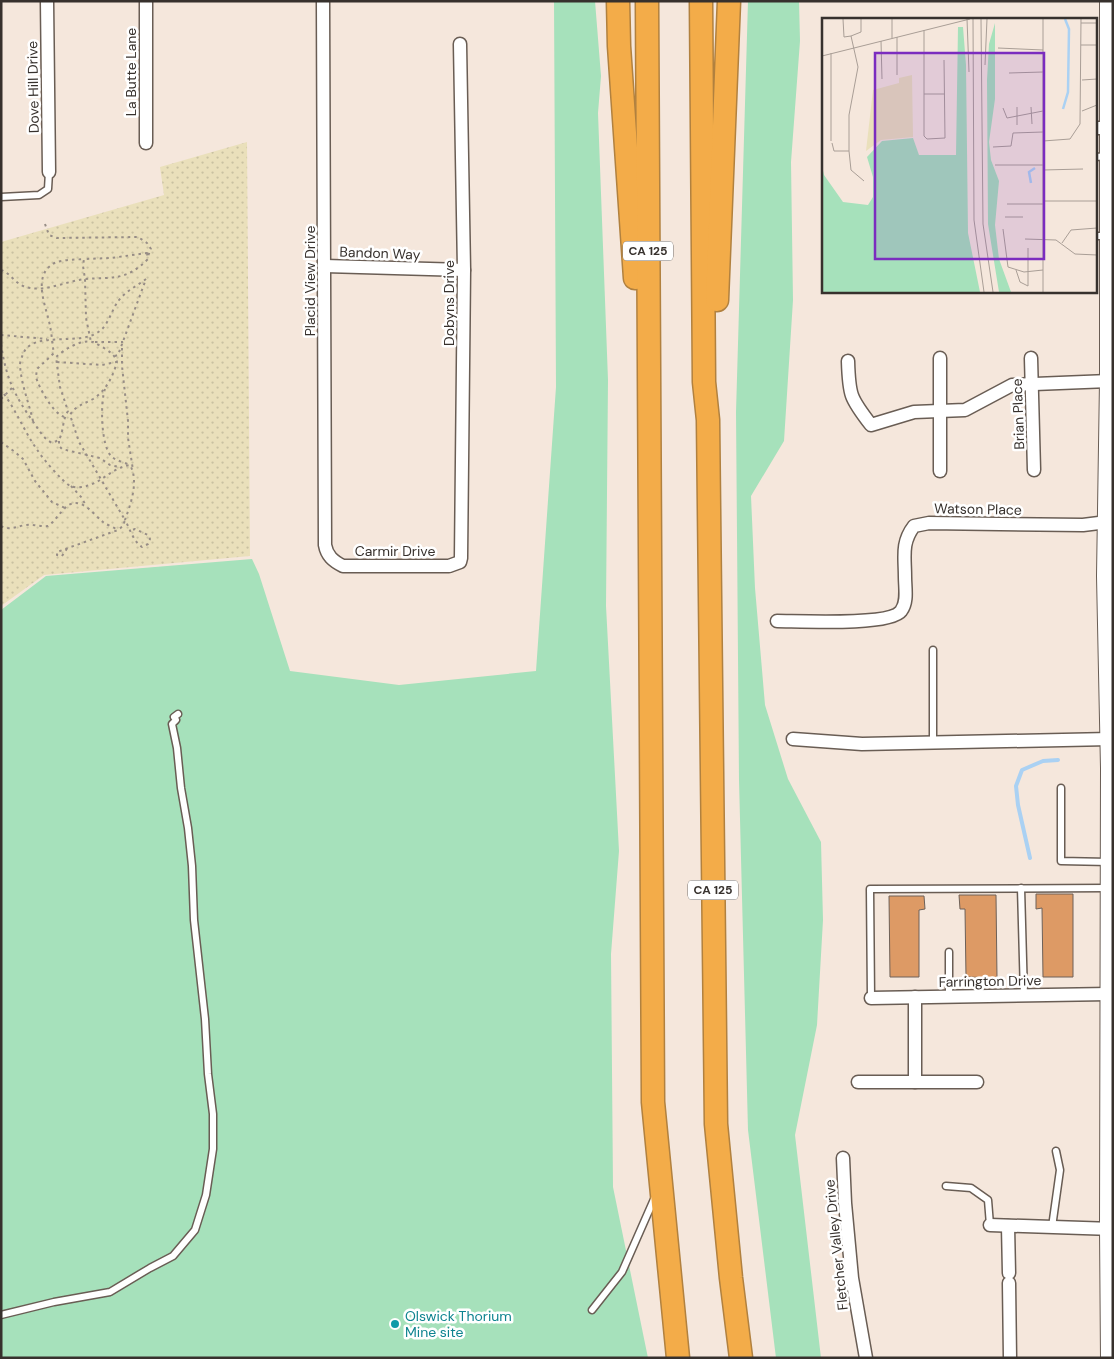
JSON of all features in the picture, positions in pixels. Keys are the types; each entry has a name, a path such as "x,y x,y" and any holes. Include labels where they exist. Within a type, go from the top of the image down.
{"highway":[{"path":"618,1 619,46 649,501"},
{"name":"CA 125","path":"647,1 653,1102 678,1358"},
{"name":"CA 125","path":"701,1 704,382 708,420 716,1124 741,1358"},
{"path":"708,420 713,406 729,1"}],"main road":[{"path":"1109,1 1111,91 1103,128 1103,236 1109,381 1108,522 1111,768 1111,976 1109,994 1110,1358"}],"street":[{"name":"Dove Hill Drive","path":"47,1 50,172"},
{"name":"La Butte Lane","path":"146,1 146,143"},
{"name":"Placid View Drive","path":"323,1 325,545 326,553 332,559"},
{"name":"Dobyns Drive","path":"460,44 464,270 460,562"},
{"name":"Bandon Way","path":"325,266 464,270"},
{"path":"940,358 940,471"},
{"name":"Brian Place","path":"1031,358 1034,470"},
{"path":"848,361 848,388 854,402 871,425 914,412 965,410 1012,385 1109,381"},
{"name":"Watson Place","path":"776,621 873,621 891,618 901,612 906,600 904,546 907,536 914,526 929,523 1083,525 1108,522"},
{"name":"Carmir Drive","path":"332,559 343,566 449,566 460,562"},
{"path":"793,739 862,744 1110,739"},
{"name":"Farrington Drive","path":"871,998 1109,994"},
{"path":"915,997 915,1082"},
{"path":"858,1082 977,1082"},
{"name":"Fletcher Valley Drive","path":"843,1158 852,1278 866,1358"},
{"path":"990,1225 1111,1229"},
{"path":"1008,1226 1010,1358"}],"lane":[{"path":"1,197 39,195 48,188 50,172"},
{"path":"933,650 933,743"},
{"path":"1,1315 54,1302 110,1292 173,1256 195,1230 206,1194 213,1149 213,1114 194,920 192,866 181,788 178,748 172,724 176,720 174,717 178,714"},
{"path":"1061,788 1061,861 1110,862"},
{"path":"1021,888 1024,996"},
{"path":"871,998 870,889 1110,888"},
{"path":"949,952 949,997"},
{"path":"1052,1227 1060,1170 1056,1151"},
{"path":"592,1310 622,1272 660,1184"},
{"path":"946,1186 971,1188 988,1200 990,1225"}],"path":[{"path":"1,270 7,272 23,286 42,288 72,281 121,277 133,272 142,265 148,259 152,250 147,243 138,237 57,238 49,235 45,224"},
{"path":"64,417 57,413 42,392 36,377 37,368 54,353 42,288 44,273 50,265 60,262 111,258 143,253 147,253 148,256"},
{"path":"84,259 86,318 90,336 92,342 115,356 117,362 101,403 106,446 111,456 130,465 134,472"},
{"path":"1,335 78,340 90,336 101,330 118,301 126,292 146,279 127,327 122,347 128,438 134,472 130,504 123,526 118,530 68,547 57,552 57,555 62,556 68,547"},
{"path":"34,423 27,400 20,363 25,350 36,342 51,339"},
{"path":"123,342 92,342 73,346 56,357 60,387 68,411 62,424 63,433 59,440 59,446 62,449 100,458 110,466 130,465"},
{"path":"1,344 12,388 25,412 46,440 52,443 59,440"},
{"path":"115,356 118,355 122,347"},
{"path":"57,362 102,364 117,362"},
{"path":"1,399 12,388"},
{"path":"105,389 73,410 70,415 80,442 137,544 142,547 148,544 150,540 148,535 135,529 130,531"},
{"path":"4,394 38,452 82,498 86,506 104,523 118,530"},
{"path":"1,442 16,452 23,460 35,481 52,502 64,508"},
{"path":"71,486 79,488 90,485 101,480 119,467"},
{"path":"1,526 17,528 26,525 48,526 54,522 64,508 73,503 86,506"}],"green space":[{"path":"554,1 595,1 601,76 598,113 608,380 606,606 619,851 611,954 613,1187 648,1358 1,1358 1,610 46,576 252,559 259,574 290,671 399,685 536,671 556,387"},
{"path":"748,1 799,1 800,41 791,162 793,300 784,441 751,496 755,588 765,705 788,779 821,842 823,920 817,1025 795,1135 821,1358 776,1358 748,1130 739,780 736,412"}],"sand":[{"path":"247,142 250,556 44,575 1,606 1,242 164,195 160,167"}],"building":[{"path":"1036,894 1073,894 1073,977 1043,977 1042,908 1036,909"},
{"path":"959,895 996,895 997,978 966,977 965,909 960,909"},
{"path":"889,896 924,896 925,909 919,910 919,977 890,977"}],"waterway":[{"path":"1030,858 1018,805 1016,786 1022,770 1043,761 1058,760"}],"place":[{"name":"Olswick Thorium Mine site","path":"395,1324"}]}
